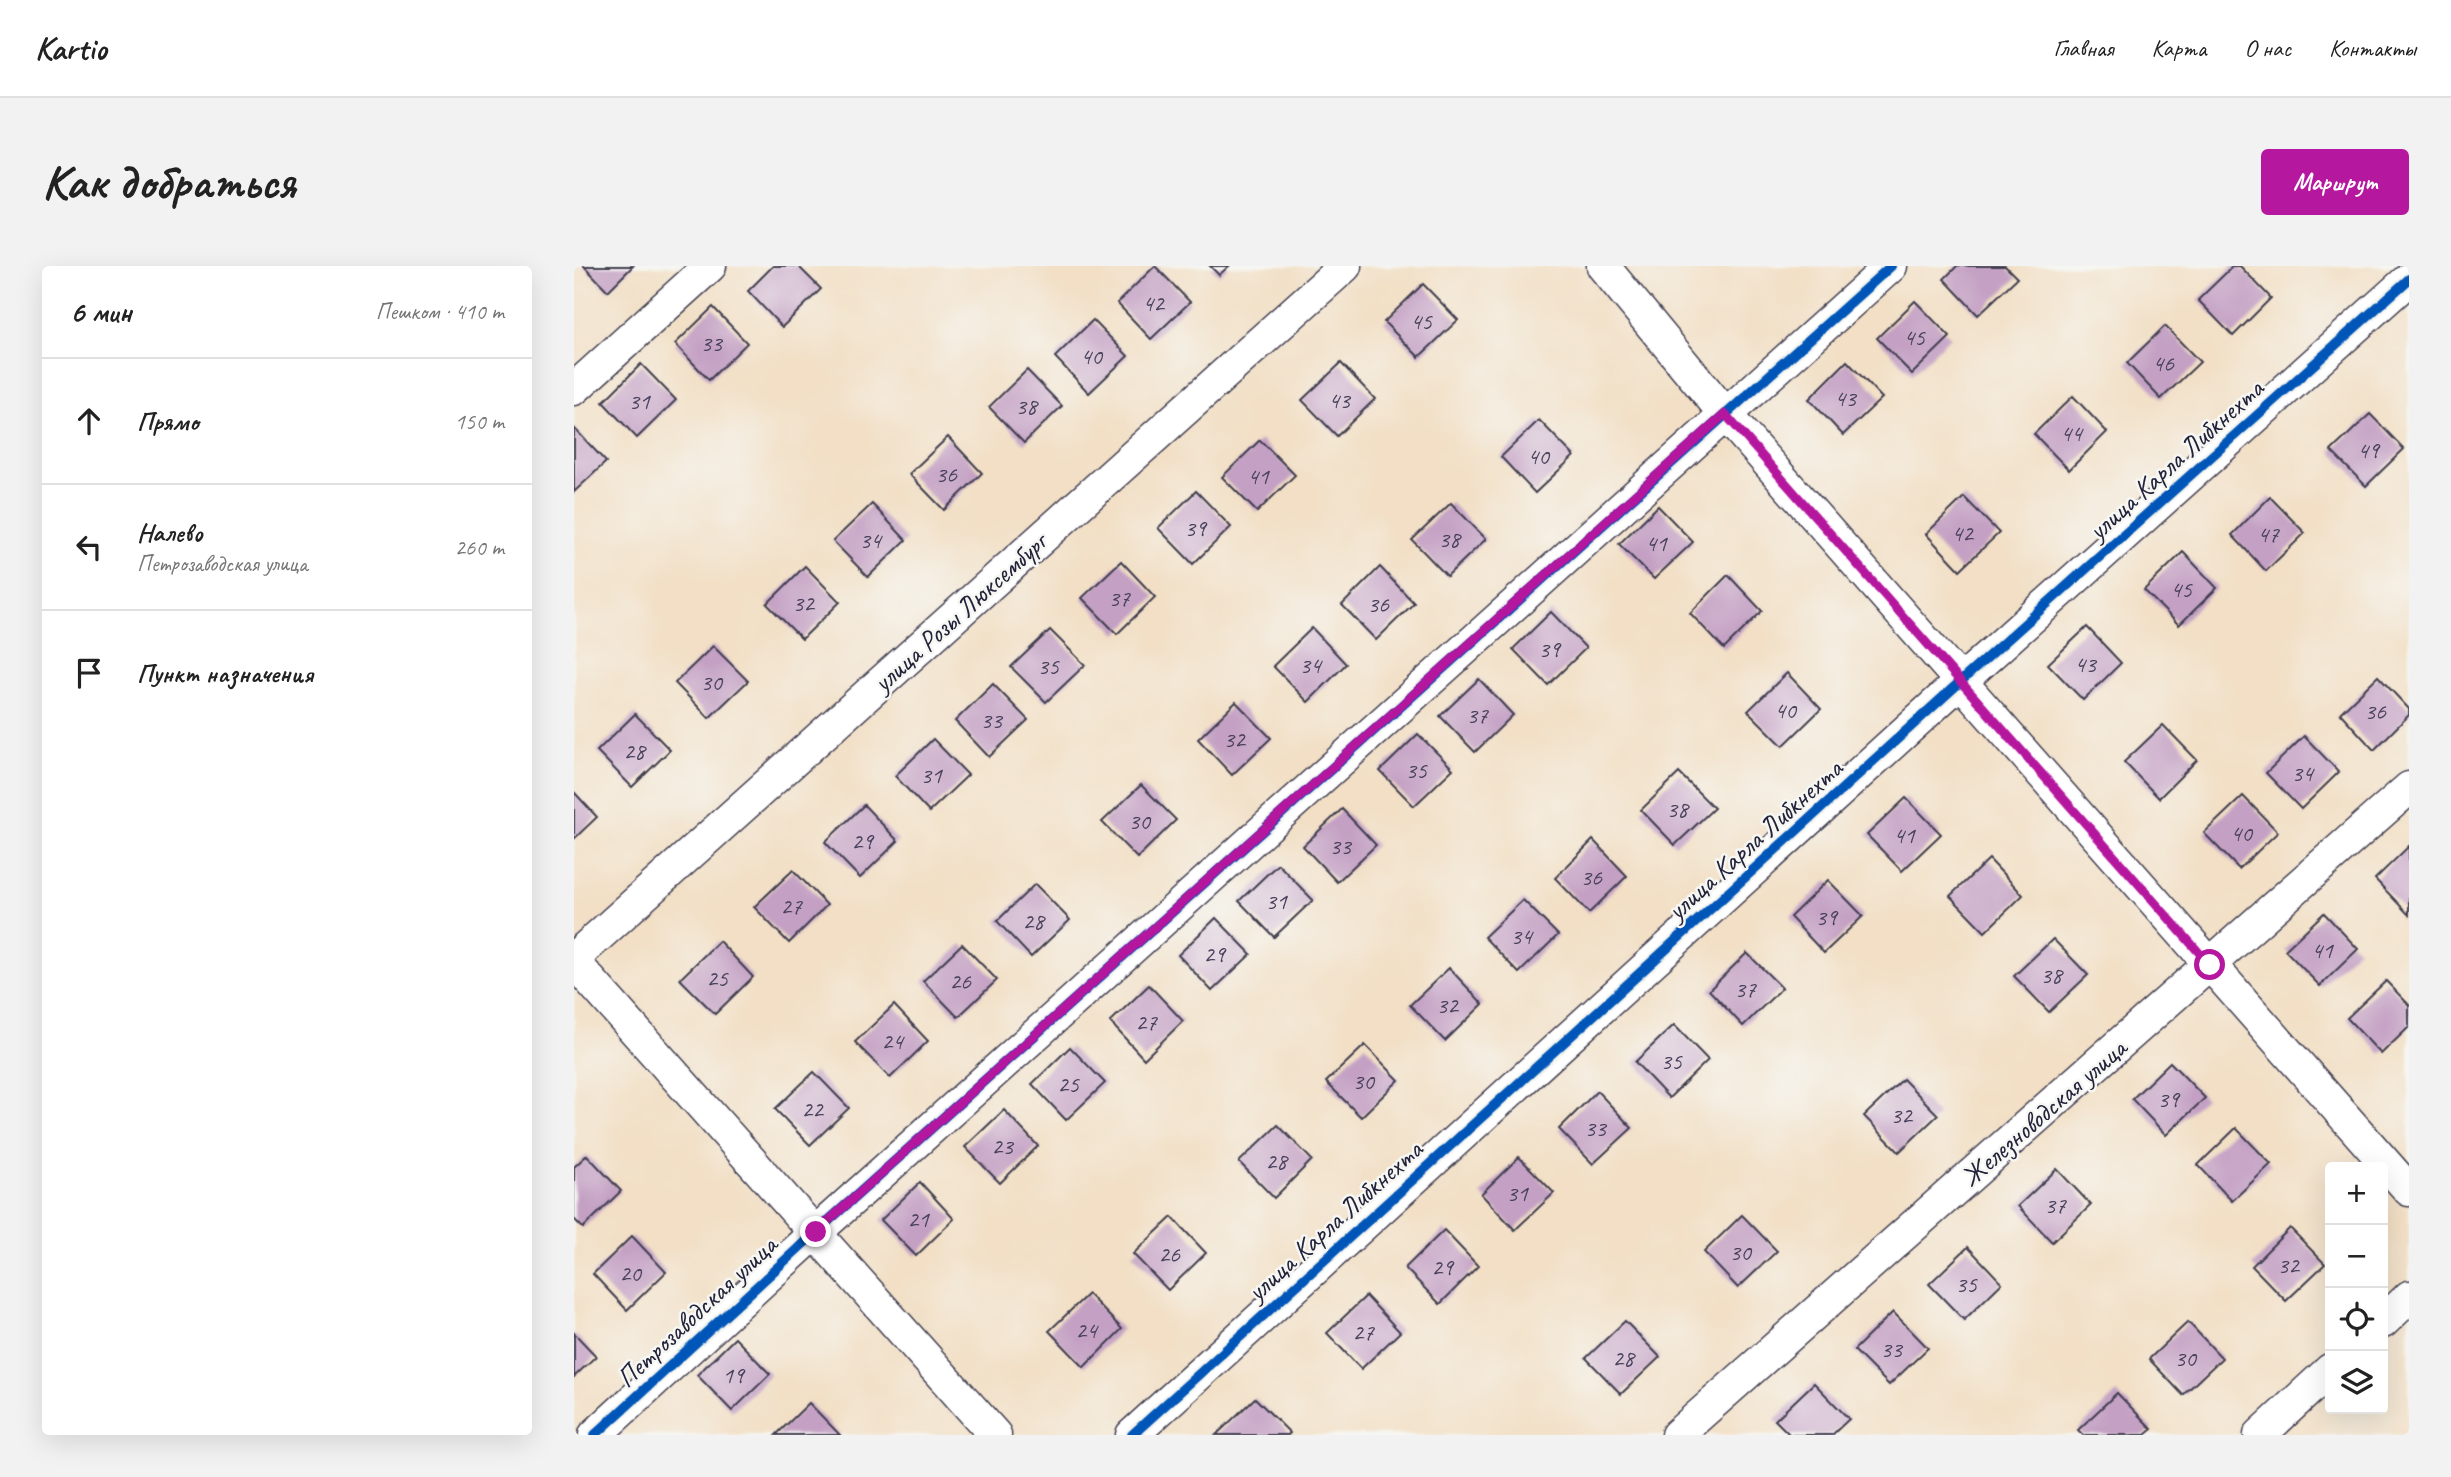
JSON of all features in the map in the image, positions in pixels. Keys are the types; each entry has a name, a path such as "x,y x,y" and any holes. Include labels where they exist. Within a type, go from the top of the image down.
{"street":[{"path":"574,389 710,266"},
{"name":"улица Розы Люксембург","path":"574,960 1345,266"},
{"path":"1603,266 1725,414 2409,1190"},
{"name":"Петрозаводская улица","path":"595,1435 816,1232 1891,266"},
{"name":"улица Карла Либкнехта","path":"1132,1435 1961,681 2409,279"},
{"name":"Железноводская улица","path":"1677,1435 2409,788"},
{"path":"574,960 995,1435"},
{"path":"2388,1317 2409,1297"},
{"path":"2260,1435 2325,1375"}],"building":[{"path":"584,266 633,266 608,291"},
{"path":"773,266 798,266 821,289 782,327 748,291"},
{"path":"1155,266 1190,302 1151,339 1117,303"},
{"path":"1210,266 1229,266 1219,275"},
{"path":"1957,266 2005,266 2017,278 1978,315 1944,279"},
{"path":"2233,266 2240,266 2271,298 2233,336 2198,300"},
{"path":"1423,284 1458,320 1419,357 1384,322"},
{"path":"1915,301 1950,337 1912,374 1877,338"},
{"path":"713,307 747,343 709,380 675,344"},
{"path":"1093,320 1128,356 1089,393 1055,357"},
{"path":"2165,326 2200,362 2161,399 2127,363"},
{"path":"1847,361 1882,398 1843,435 1809,399"},
{"path":"1341,363 1375,399 1337,436 1302,400"},
{"path":"641,364 676,400 637,438 603,402"},
{"path":"1027,370 1062,406 1024,443 989,407"},
{"path":"2073,396 2107,432 2069,470 2034,434"},
{"path":"2370,414 2404,449 2366,486 2331,451"},
{"path":"1539,420 1574,456 1535,493 1501,457"},
{"path":"574,428 606,462 574,492"},
{"path":"948,437 982,473 944,510 909,474"},
{"path":"1260,440 1295,475 1257,512 1222,477"},
{"path":"1196,491 1231,527 1193,564 1158,528"},
{"path":"1964,497 1999,533 1960,570 1926,534"},
{"path":"2270,497 2305,533 2266,571 2232,535"},
{"path":"1451,503 1486,539 1447,576 1412,540"},
{"path":"872,504 906,540 868,577 833,541"},
{"path":"1658,506 1693,542 1654,579 1619,544"},
{"path":"2183,552 2217,588 2179,625 2144,590"},
{"path":"1121,561 1155,597 1117,634 1082,598"},
{"path":"805,566 840,602 802,639 767,604"},
{"path":"1380,567 1414,603 1376,640 1342,605"},
{"path":"1728,575 1762,611 1724,649 1690,613"},
{"path":"1551,612 1586,648 1548,685 1513,649"},
{"path":"2087,627 2121,663 2083,700 2048,664"},
{"path":"1312,628 1346,664 1308,702 1273,666"},
{"path":"1050,630 1085,665 1046,702 1011,667"},
{"path":"713,646 748,681 709,718 675,683"},
{"path":"1787,673 1821,709 1783,746 1748,711"},
{"path":"2378,676 2409,709 2409,715 2374,750 2340,713"},
{"path":"1479,679 1513,715 1475,752 1440,716"},
{"path":"993,684 1028,720 989,757 955,721"},
{"path":"1236,702 1271,738 1232,775 1198,739"},
{"path":"635,714 670,750 632,787 597,751"},
{"path":"2163,725 2197,760 2159,798 2124,762"},
{"path":"1418,734 1453,769 1414,806 1380,771"},
{"path":"2304,736 2339,772 2301,809 2266,773"},
{"path":"933,739 968,775 929,812 895,776"},
{"path":"1679,773 1714,808 1675,845 1641,810"},
{"path":"1141,785 1176,820 1137,858 1102,822"},
{"path":"574,792 597,817 574,839"},
{"path":"2243,796 2278,832 2239,869 2204,833"},
{"path":"1906,798 1941,834 1902,871 1867,835"},
{"path":"864,805 898,841 860,878 825,842"},
{"path":"1342,809 1376,845 1337,882 1303,846"},
{"path":"1593,840 1627,876 1589,913 1555,878"},
{"path":"2409,846 2409,915 2375,879"},
{"path":"1989,859 2023,895 1985,932 1950,896"},
{"path":"1278,864 1313,900 1274,937 1239,901"},
{"path":"793,870 827,905 789,943 754,907"},
{"path":"1828,880 1863,916 1824,953 1790,917"},
{"path":"1035,884 1070,920 1031,957 997,921"},
{"path":"1523,900 1558,935 1519,973 1484,937"},
{"path":"2324,913 2358,949 2320,986 2285,950"},
{"path":"1216,918 1251,954 1212,991 1178,955"},
{"path":"2053,939 2088,975 2049,1012 2014,976"},
{"path":"719,941 753,977 715,1014 680,979"},
{"path":"962,944 997,980 958,1017 923,981"},
{"path":"1747,953 1782,988 1743,1026 1709,990"},
{"path":"1449,968 1483,1004 1445,1041 1410,1005"},
{"path":"2386,981 2409,1005 2409,1027 2381,1054 2347,1018"},
{"path":"1149,985 1183,1021 1144,1059 1110,1022"},
{"path":"894,1005 928,1041 890,1078 855,1042"},
{"path":"1674,1025 1708,1060 1669,1098 1635,1062"},
{"path":"1365,1045 1399,1080 1361,1117 1326,1082"},
{"path":"1070,1047 1105,1083 1066,1120 1032,1084"},
{"path":"2170,1062 2205,1098 2166,1135 2132,1099"},
{"path":"814,1072 849,1108 810,1145 775,1109"},
{"path":"1903,1079 1938,1115 1899,1152 1864,1116"},
{"path":"1597,1091 1632,1128 1593,1164 1559,1129"},
{"path":"1004,1110 1038,1146 1000,1183 965,1147"},
{"path":"1278,1125 1312,1160 1274,1198 1239,1162"},
{"path":"2236,1128 2271,1164 2232,1201 2198,1165"},
{"path":"587,1155 621,1191 583,1228 574,1219 574,1167"},
{"path":"1519,1157 1554,1193 1515,1230 1481,1194"},
{"path":"2057,1169 2091,1205 2052,1242 2018,1206"},
{"path":"920,1182 954,1219 916,1256 881,1220"},
{"path":"1742,1215 1777,1251 1738,1288 1704,1252"},
{"path":"1172,1217 1206,1253 1168,1290 1133,1254"},
{"path":"2290,1228 2325,1264 2286,1301 2252,1266"},
{"path":"1444,1230 1478,1266 1440,1304 1405,1268"},
{"path":"632,1236 666,1272 627,1310 593,1274"},
{"path":"1968,1247 2002,1283 1964,1320 1929,1284"},
{"path":"1088,1294 1122,1329 1084,1367 1049,1331"},
{"path":"1366,1296 1400,1332 1361,1369 1327,1333"},
{"path":"1893,1312 1928,1348 1889,1385 1854,1350"},
{"path":"1625,1321 1660,1357 1621,1394 1586,1358"},
{"path":"2188,1322 2222,1358 2183,1395 2149,1359"},
{"path":"574,1333 596,1356 574,1377"},
{"path":"735,1338 770,1374 732,1411 697,1375"},
{"path":"1814,1383 1849,1419 1832,1435 1790,1435 1775,1420"},
{"path":"2117,1393 2152,1429 2145,1435 2083,1435 2078,1430"},
{"path":"1255,1398 1290,1433 1288,1435 1216,1435"},
{"path":"809,1403 840,1435 776,1435"}],"cycle path":[{"path":"595,1435 816,1232 1891,266"},
{"path":"1132,1435 1961,681 2409,279"}],"route":[{"path":"816,1232 1725,414 2210,965"}]}
